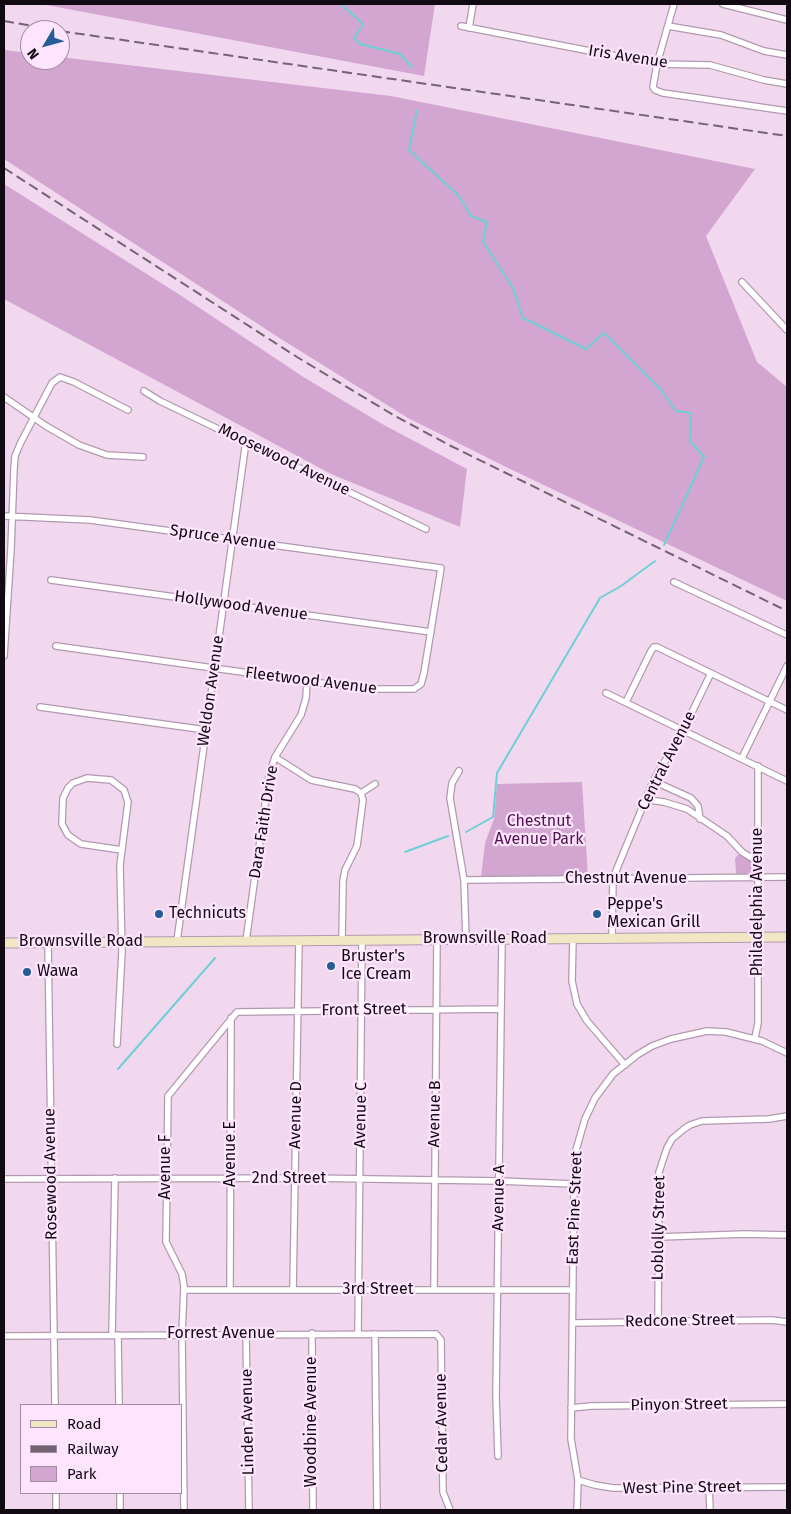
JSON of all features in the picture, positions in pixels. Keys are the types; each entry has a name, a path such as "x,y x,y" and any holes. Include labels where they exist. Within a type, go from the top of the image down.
{"street":[{"path":"469,28 473,4"},
{"path":"666,4 673,4 657,64 654,88 663,93 787,111"},
{"path":"723,4 787,20"},
{"name":"Iris Avenue","path":"461,26 657,64 710,65 764,80 787,84"},
{"path":"668,26 721,36 764,51 787,55"},
{"path":"742,282 787,330"},
{"path":"4,656 15,456 21,442 50,387 57,379 63,378 128,410"},
{"name":"Moosewood Avenue","path":"144,391 160,401 426,529"},
{"path":"4,397 66,438 95,451 118,456 143,457"},
{"name":"Weldon Avenue","path":"177,941 246,442"},
{"name":"Spruce Avenue","path":"4,516 90,520 441,568 431,632"},
{"name":"Hollywood Avenue","path":"50,580 431,632"},
{"path":"674,582 787,635"},
{"name":"Fleetwood Avenue","path":"56,646 367,689 410,690 418,687 422,681 431,632"},
{"path":"626,702 651,651 654,647 657,647 787,710"},
{"path":"742,758 787,666"},
{"name":"Central Avenue","path":"612,938 613,879 652,784 684,730 711,673"},
{"name":"Dara Faith Drive","path":"246,941 269,776 275,757 301,715 306,698 307,681"},
{"path":"606,692 787,781"},
{"path":"40,707 206,730"},
{"path":"275,757 311,780 355,788 363,800 357,846 345,870 343,881 342,940"},
{"name":"Philadelphia Avenue","path":"755,1038 758,1023 758,766"},
{"path":"459,771 452,783 450,798 464,880 466,939"},
{"path":"117,1044 122,942 120,870 128,807 126,795 116,782 105,778 84,779 73,783 63,798 62,824 68,836 82,844 122,850"},
{"path":"360,793 375,784"},
{"path":"652,784 660,784 691,798 698,806 700,819"},
{"path":"644,804 649,800 687,809 727,836 742,852 758,862"},
{"name":"Chestnut Avenue","path":"464,880 787,877"},
{"name":"Brownsville Road","path":"4,943 787,936"},
{"path":"573,938 572,981 577,1004 587,1021 624,1065"},
{"name":"Avenue B","path":"434,1290 437,939"},
{"name":"Avenue A","path":"498,1456 496,1396 502,939"},
{"name":"Avenue D","path":"293,1290 299,940"},
{"name":"Avenue C","path":"358,1334 362,940"},
{"name":"Rosewood Avenue","path":"48,942 55,1404"},
{"name":"Front Street","path":"231,1018 234,1014 241,1011 298,1012 362,1009 500,1008"},
{"name":"Avenue F","path":"184,1510 182,1334 184,1290 182,1274 166,1242 168,1096 231,1018"},
{"name":"Avenue E","path":"230,1290 231,1018"},
{"name":"East Pine Street","path":"577,1510 578,1480 572,1450 571,1408 574,1184 576,1150 585,1118 603,1086 624,1065 652,1046 685,1034 720,1032 755,1038 787,1053"},
{"name":"Loblolly Street","path":"658,1322 661,1163 666,1148 676,1135 690,1124 702,1121 769,1119 787,1116"},
{"path":"116,1178 115,1335 119,1404"},
{"name":"2nd Street","path":"4,1179 296,1178 574,1184"},
{"path":"659,1237 745,1234 787,1235"},
{"name":"3rd Street","path":"184,1290 572,1290"},
{"name":"Redcone Street","path":"573,1323 772,1320 787,1322"},
{"name":"Forrest Avenue","path":"4,1336 312,1333 438,1335"},
{"name":"Woodbine Avenue","path":"312,1333 313,1510"},
{"name":"Linden Avenue","path":"246,1334 249,1510"},
{"path":"375,1334 377,1510"},
{"name":"Cedar Avenue","path":"438,1335 441,1340 443,1492 450,1510"},
{"name":"Pinyon Street","path":"571,1408 591,1406 787,1404"},
{"name":"West Pine Street","path":"578,1480 613,1488 787,1487"},
{"path":"709,1488 710,1510"},
{"path":"56,1494 56,1510"},
{"path":"120,1494 120,1510"}],"green space":[{"path":"41,4 435,4 424,76"},
{"path":"4,50 20,52 20,70 70,70 70,58 391,96 755,169 706,236 757,362 787,387 787,601 506,467 408,418 281,339 4,159"},
{"path":"4,184 177,293 305,378 384,425 467,469 460,527 331,474 4,299"},
{"name":"Chestnut Avenue Park","path":"582,782 588,877 481,877 485,843 494,819 497,784"},
{"path":"740,853 754,863 754,869 751,874 736,874 735,858"}],"waterway":[{"path":"341,4 363,24 354,38 360,44 400,54 412,67"},
{"path":"417,110 409,150 459,196 471,216 487,222 483,242 513,288 523,318 586,349 604,333 661,390 676,411 691,413 690,441 704,457 664,545"},
{"path":"466,832 493,817 497,773 600,598 621,586 655,561"},
{"path":"405,852 448,836"},
{"path":"118,1069 215,958"}],"railway":[{"path":"4,21 20,24"},
{"path":"70,32 787,136"},
{"path":"4,168 297,357 395,416 451,446 787,611"}],"place":[{"name":"Technicuts","path":"159,914"},
{"name":"Peppe's Mexican Grill","path":"597,914"},
{"name":"Bruster's Ice Cream","path":"331,966"},
{"name":"Wawa","path":"27,972"}]}
